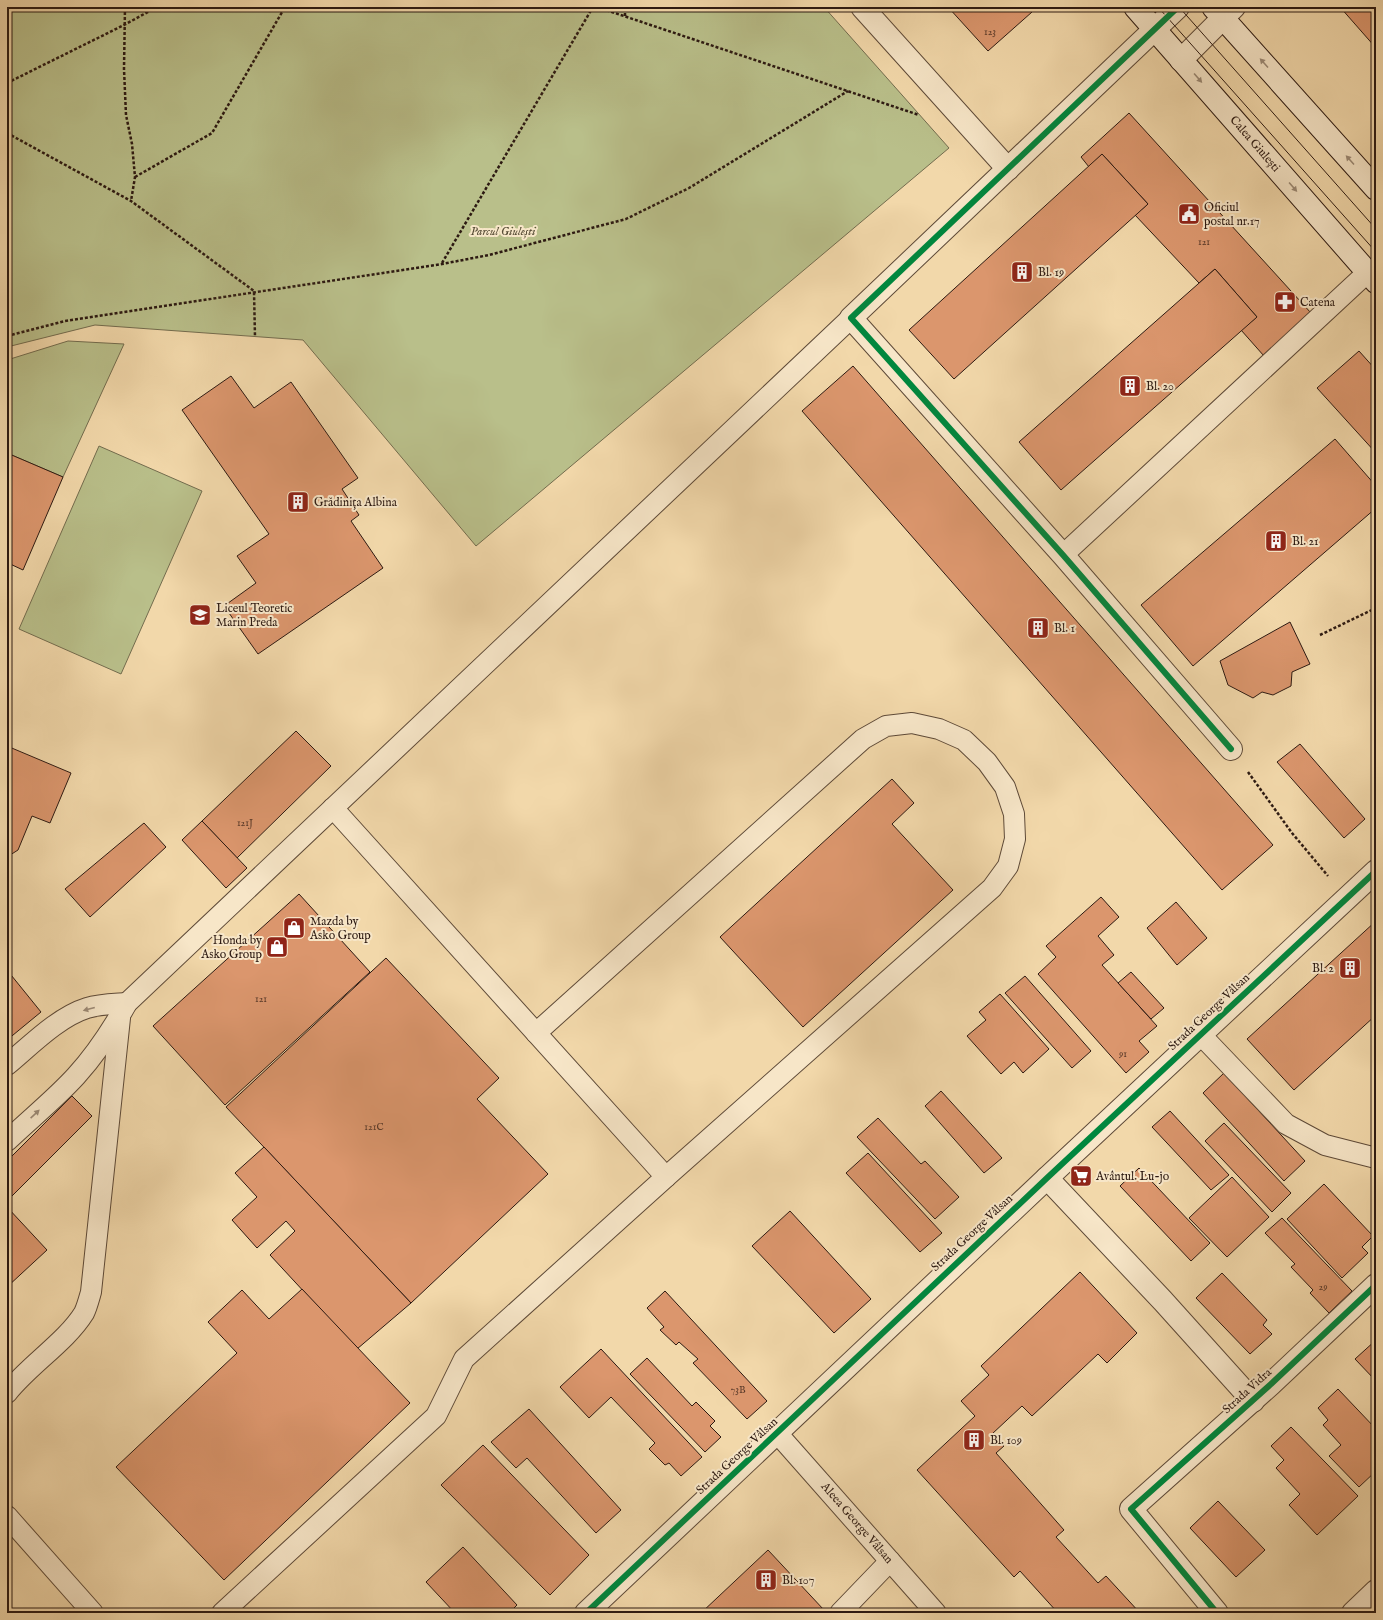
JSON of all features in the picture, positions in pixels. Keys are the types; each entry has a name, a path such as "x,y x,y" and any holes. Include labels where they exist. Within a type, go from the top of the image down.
{"street":[{"path":"862,7 1008,169"},
{"name":"Calea Giulești","path":"1135,7 1372,277"},
{"path":"1178,7 851,318 1063,555 1231,749"},
{"path":"1181,60 1224,11 1376,189"},
{"name":"Strada George Vâlsan","path":"586,1613 1047,1178 1376,871"},
{"path":"1047,1178 1163,1301 1253,1401"},
{"name":"Strada Vidra","path":"1218,1613 1130,1509 1253,1401 1376,1285"},
{"path":"1353,1613 1376,1591"}],"lane":[{"path":"1063,555 1372,277"},
{"path":"7,1141 76,1076 94,1055 124,1009 333,808 851,318"},
{"path":"222,1613 436,1416 464,1359 666,1177 992,888 1008,866 1015,839 1014,814 1005,787 987,762 964,740 940,730 912,723 886,726 863,739 536,1033"},
{"path":"333,808 666,1177"},
{"path":"7,1065 55,1025 87,1008 124,1009"},
{"path":"7,1394 17,1381 72,1328 85,1312 91,1292 124,1009"},
{"path":"1202,1034 1286,1124 1325,1145 1376,1158"},
{"name":"Aleea George Vâlsan","path":"777,1433 936,1613"},
{"path":"7,1516 93,1613"},
{"path":"840,1613 890,1561"}],"path":[{"path":"124,7 126,115 132,144 135,177 131,201"},
{"path":"7,83 157,7"},
{"path":"135,177 212,133 285,7"},
{"path":"442,264 593,7"},
{"path":"597,7 924,117"},
{"path":"625,7 625,16"},
{"path":"7,336 65,321 254,291 442,264 489,255 626,219 689,188 848,91"},
{"path":"7,133 131,201 254,291"},
{"path":"254,291 255,337"},
{"path":"1320,635 1376,608"},
{"path":"1231,749 1292,833 1346,899"}],"green space":[{"name":"Parcul Giulești","path":"7,7 824,7 949,148 476,546 303,340 95,325 7,347"},
{"path":"68,341 124,344 63,477 7,453 7,360"},
{"path":"99,446 202,491 121,674 19,629"}],"building":[{"path":"948,7 1027,7 1032,12 988,51"},
{"path":"1340,7 1376,7 1376,48"},
{"path":"1129,113 1311,313 1264,356 1241,330 1257,317 1215,269 1199,283 1135,215 1148,204 1102,154 1089,167 1081,157"},
{"name":"Bl. 19","path":"1102,154 1148,204 954,379 909,330"},
{"name":"Bl. 20","path":"1215,269 1257,317 1061,490 1019,442"},
{"path":"1359,351 1376,370 1376,453 1317,388"},
{"name":"Bl. 1","path":"853,366 1273,845 1222,890 802,411"},
{"name":"Grădinița Albina","path":"231,376 254,408 291,382 358,478 342,489 359,515 351,521 383,568 258,654 224,606 256,583 237,556 269,534 182,410"},
{"name":"Bl. 21","path":"1335,439 1376,486 1376,508 1193,666 1141,605"},
{"path":"7,453 63,477 23,570 8,563 7,564"},
{"path":"1290,622 1310,664 1292,672 1291,686 1273,695 1262,692 1253,698 1228,685 1220,661"},
{"path":"296,731 331,766 237,858 202,821"},
{"path":"1300,744 1365,819 1344,838 1277,762"},
{"path":"7,746 71,773 50,823 32,816 18,850 7,857"},
{"path":"892,779 914,803 892,824 953,890 803,1027 720,937"},
{"path":"202,821 247,868 226,888 182,840"},
{"path":"144,823 166,847 90,917 65,889"},
{"path":"299,894 370,972 225,1105 153,1026"},
{"path":"1101,897 1119,917 1098,936 1114,955 1102,965 1157,1026 1139,1041 1149,1052 1126,1073 1038,974 1056,957 1046,946"},
{"path":"1176,902 1207,938 1177,965 1147,928"},
{"name":"Bl. 2","path":"1376,921 1376,1015 1294,1090 1247,1039"},
{"path":"386,958 499,1078 477,1099 548,1174 411,1303 226,1107"},
{"path":"7,970 41,1012 7,1040"},
{"path":"1131,972 1164,1008 1151,1019 1118,983"},
{"path":"1025,976 1091,1051 1072,1068 1005,993"},
{"path":"1000,994 1049,1049 1023,1073 1014,1062 1001,1074 967,1036 986,1020 979,1012"},
{"path":"1224,1073 1305,1161 1284,1181 1203,1093"},
{"path":"941,1091 1002,1158 984,1173 925,1106"},
{"path":"72,1096 92,1116 11,1197 7,1192 7,1161"},
{"path":"1170,1111 1229,1175 1211,1190 1152,1127"},
{"path":"878,1118 921,1164 925,1161 959,1197 935,1219 857,1137"},
{"path":"1224,1123 1291,1193 1272,1212 1205,1141"},
{"path":"264,1147 411,1303 357,1349 270,1255 295,1231 286,1221 257,1248 232,1220 257,1197 235,1173"},
{"path":"868,1153 942,1233 920,1252 846,1173"},
{"path":"1139,1168 1210,1243 1191,1261 1120,1186"},
{"path":"1232,1177 1269,1217 1227,1257 1189,1218"},
{"path":"1324,1184 1373,1236 1362,1247 1368,1253 1342,1278 1287,1219"},
{"path":"7,1207 47,1250 7,1287"},
{"path":"790,1211 871,1299 834,1333 752,1246"},
{"path":"1282,1218 1352,1291 1329,1313 1310,1293 1313,1290 1291,1267 1295,1264 1265,1233"},
{"name":"Bl. 109","path":"1080,1272 1137,1333 1107,1363 1098,1354 1032,1416 1022,1406 992,1434 1004,1446 996,1453 1064,1530 1056,1537 1098,1583 1106,1576 1140,1613 1058,1613 1020,1571 1014,1577 917,1470 975,1416 961,1401 989,1375 981,1366"},
{"path":"1222,1273 1267,1320 1263,1325 1272,1334 1250,1354 1196,1298"},
{"path":"302,1289 410,1403 224,1580 116,1467 237,1353 208,1322 242,1290 269,1319"},
{"path":"665,1291 767,1401 747,1419 693,1363 698,1359 679,1342 676,1345 660,1330 664,1327 647,1308"},
{"path":"1376,1340 1376,1381 1355,1359"},
{"path":"601,1349 702,1457 681,1476 669,1463 665,1465 649,1449 655,1443 611,1397 589,1418 560,1387"},
{"path":"647,1358 692,1406 696,1402 715,1421 710,1426 721,1437 705,1452 630,1374"},
{"path":"1338,1389 1376,1429 1376,1471 1359,1487 1329,1456 1341,1445 1323,1425 1328,1420 1318,1408"},
{"path":"529,1409 621,1510 596,1533 527,1458 516,1468 491,1442"},
{"path":"1291,1427 1358,1496 1317,1535 1289,1505 1300,1494 1276,1468 1284,1460 1271,1446"},
{"path":"483,1445 589,1555 550,1595 441,1485"},
{"path":"1218,1501 1265,1550 1236,1577 1190,1528"},
{"path":"463,1547 517,1605 509,1613 455,1613 426,1582"},
{"name":"Bl. 107","path":"768,1550 824,1610 821,1613 701,1613"}],"tram line":[{"path":"1158,7 1376,252"},
{"path":"1179,7 1376,229"}],"cycle path":[{"path":"1178,7 851,318 1063,555 1231,749"},
{"path":"586,1613 1047,1178 1376,871"},
{"path":"1217,1613 1131,1509 1271,1384 1376,1285"}],"place":[{"name":"Oficiul postal nr.17","path":"1189,214"},
{"name":"Bl. 19","path":"1022,272"},
{"name":"Catena","path":"1285,302"},
{"name":"Bl. 20","path":"1130,386"},
{"name":"Grădinița Albina","path":"298,502"},
{"name":"Bl. 21","path":"1276,541"},
{"name":"Liceul Teoretic Marin Preda","path":"200,615"},
{"name":"Bl. 1","path":"1038,628"},
{"name":"Mazda by Asko Group","path":"294,928"},
{"name":"Honda by Asko Group","path":"277,947"},
{"name":"Bl. 2","path":"1350,968"},
{"name":"Avântul. Lu-jo","path":"1081,1176"},
{"name":"Bl. 109","path":"974,1440"},
{"name":"Bl. 107","path":"766,1580"}]}
